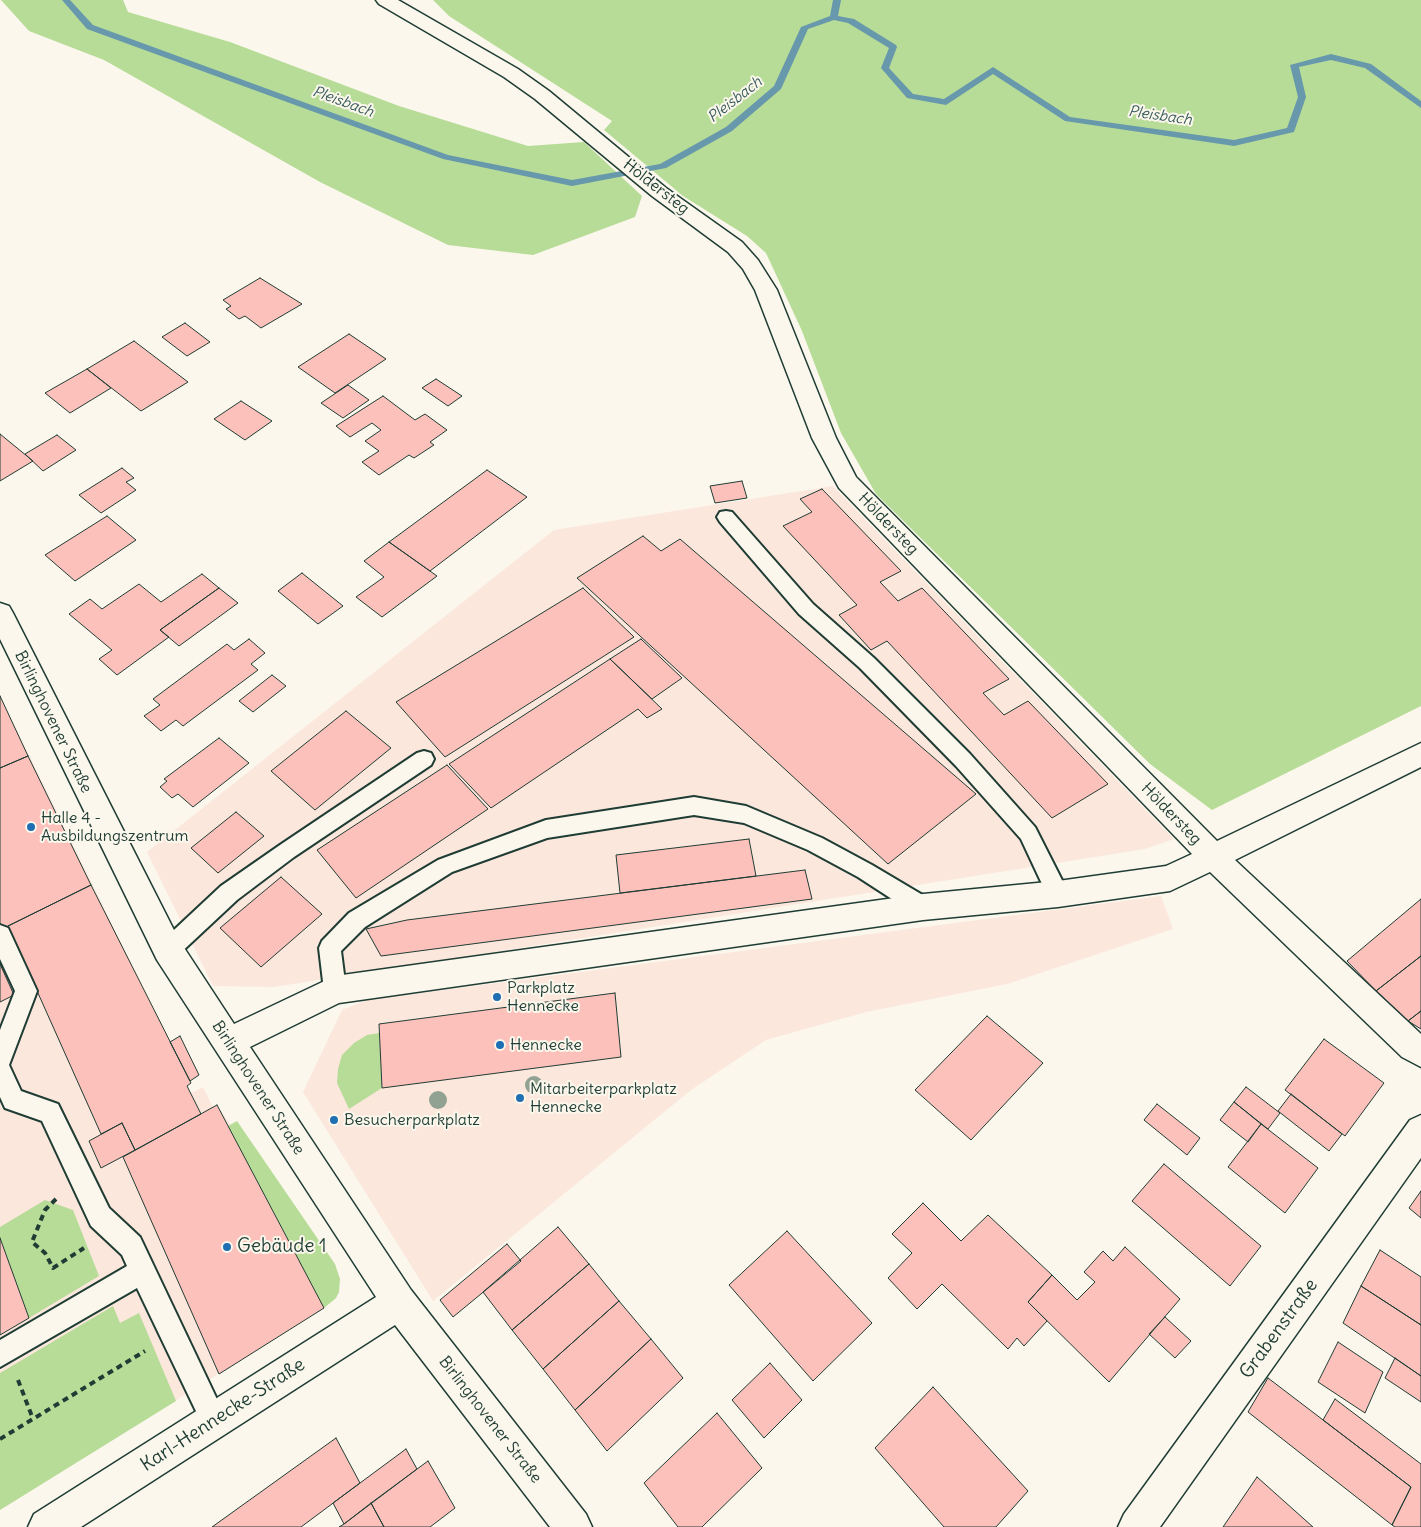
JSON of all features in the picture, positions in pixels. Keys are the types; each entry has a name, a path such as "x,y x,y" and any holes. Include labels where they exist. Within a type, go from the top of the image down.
{"street":[{"name":"Höldersteg","path":"385,0 511,73 542,95 659,192 735,247 752,265 766,290 824,438 847,482 1236,880 1421,1052"},
{"name":"Birlinghovener Straße","path":"2,622 168,950 399,1302 573,1527"},
{"path":"229,1042 336,990 923,907 1058,894 1170,878 1421,754"},
{"name":"Grabenstraße","path":"1137,1527 1421,1131"},
{"name":"Karl-Hennecke-Straße","path":"47,1527 399,1302"}],"lane":[{"path":"726,518 806,609 867,663 963,760 1028,833 1058,894"},
{"path":"168,950 229,893 287,851 424,759"},
{"path":"336,990 330,948 357,920 445,866 546,828 694,806 746,815 816,844 865,871 923,907"},
{"path":"0,934 26,991 0,1059"},
{"path":"0,1071 13,1100 50,1112 100,1217 131,1246 214,1421"},
{"path":"3,1352 142,1271"}],"path":[{"path":"80,1176 46,1210 32,1242 45,1253 54,1268 112,1228"},
{"path":"0,1439 172,1333"},
{"path":"3,1352 34,1419"}],"shaded area":[{"path":"833,486 1174,839 1145,849 274,987 213,986 147,852 554,530"},
{"path":"0,696 170,1042 180,1036 199,1075 190,1081 191,1083 187,1086 191,1093 203,1087 213,1107 217,1105 337,1278 324,1308 0,1510"},
{"name":"Mitarbeiterparkplatz Hennecke","path":"1161,896 1173,929 1007,984 866,1012 766,1040 691,1090 433,1301 303,1092 342,1010 367,1000"}],"green space":[{"path":"1,0 123,0 128,12 230,42 399,106 528,146 584,142 642,196 635,217 533,255 448,245 320,182 104,60 29,31"},
{"path":"433,0 1421,0 1421,706 1212,810 1150,764 876,494 841,433 802,331 766,253 747,236 683,196 604,130 612,121 449,16"},
{"path":"379,1033 382,1088 349,1109 337,1083 342,1055 354,1043 367,1035"},
{"path":"237,1121 335,1264 340,1279 339,1292 336,1298 324,1308 228,1126"},
{"path":"45,1200 73,1210 99,1276 29,1318 0,1238 0,1227"},
{"path":"113,1306 120,1323 139,1313 176,1401 0,1510 0,1373"}],"building":[{"path":"260,278 302,304 261,328 245,316 239,319 226,309 231,306 223,300"},
{"path":"185,323 210,342 187,356 162,337"},
{"path":"349,334 386,359 335,393 298,367"},
{"path":"134,341 188,382 141,411 87,369"},
{"path":"87,369 111,388 70,413 45,393"},
{"path":"436,379 462,396 448,406 422,388"},
{"path":"348,385 369,400 343,418 321,403"},
{"path":"383,396 415,420 425,414 447,430 430,442 434,445 414,458 409,455 379,475 362,462 379,451 365,441 381,430 372,423 350,437 336,426"},
{"path":"241,401 272,421 245,440 214,419"},
{"path":"0,434 33,461 0,481"},
{"path":"57,435 76,450 43,471 25,454"},
{"path":"122,468 134,478 126,482 136,490 101,513 79,495"},
{"path":"487,470 527,497 430,571 389,542"},
{"path":"742,481 747,498 715,503 710,486"},
{"path":"822,489 901,571 880,582 898,601 922,588 1009,679 983,693 1004,715 1028,701 1108,784 1052,818 887,641 871,650 839,615 857,605 783,526 812,512 800,499"},
{"path":"107,516 136,540 75,581 45,555"},
{"path":"643,536 661,551 680,539 976,794 888,864 577,578"},
{"path":"389,542 437,576 382,617 356,597 384,577 364,561"},
{"path":"302,573 343,606 318,624 278,591"},
{"path":"202,574 219,588 160,630 169,637 117,675 99,659 112,650 69,614 90,599 102,609 139,584 161,602"},
{"path":"219,588 238,603 179,646 160,630"},
{"path":"583,588 634,637 445,757 396,702"},
{"path":"249,639 265,653 251,664 258,670 183,726 176,720 161,731 144,716 160,705 153,699 227,644 234,650"},
{"path":"641,639 682,678 652,699 610,659"},
{"path":"610,659 662,709 647,718 638,709 491,808 449,764"},
{"path":"272,675 286,686 253,712 239,701"},
{"path":"0,696 28,756 0,768"},
{"path":"346,711 391,748 315,810 271,771"},
{"path":"219,738 249,763 193,807 178,794 172,798 160,787 167,781 164,779"},
{"name":"Halle 4 - Ausbildungszentrum","path":"28,756 91,885 0,930 0,768"},
{"path":"447,765 488,809 356,898 317,850"},
{"path":"236,812 264,836 218,873 191,848"},
{"path":"749,839 756,876 620,893 616,855"},
{"path":"805,870 812,899 381,956 366,929 407,920"},
{"path":"281,877 322,914 261,967 220,928"},
{"path":"91,885 191,1083 187,1086 201,1114 135,1150 122,1123 101,1134 8,926"},
{"path":"1421,899 1421,956 1376,991 1347,961"},
{"path":"1421,956 1421,1011 1408,1021 1376,991"},
{"path":"0,964 14,995 0,1002"},
{"name":"Hennecke","path":"615,993 621,1057 382,1088 379,1024"},
{"path":"1421,1011 1421,1029 1408,1021"},
{"path":"987,1016 1043,1063 971,1140 915,1090"},
{"path":"180,1036 199,1075 190,1081 170,1042"},
{"path":"1324,1039 1384,1083 1345,1136 1285,1090"},
{"path":"1246,1087 1280,1113 1268,1129 1234,1102"},
{"path":"1291,1094 1342,1134 1329,1151 1278,1111"},
{"path":"1234,1102 1261,1124 1248,1142 1220,1120"},
{"path":"1157,1104 1200,1138 1187,1155 1144,1120"},
{"name":"Gebäude 1","path":"217,1105 324,1308 219,1374 123,1157"},
{"path":"122,1123 135,1150 101,1168 89,1141"},
{"path":"1261,1124 1318,1168 1285,1213 1228,1167"},
{"path":"1164,1164 1261,1246 1230,1286 1132,1201"},
{"path":"1421,1191 1421,1218 1409,1208"},
{"path":"923,1203 961,1241 988,1215 1052,1275 1028,1302 1047,1321 1024,1346 1017,1338 1008,1349 942,1284 917,1309 888,1278 912,1253 892,1234"},
{"path":"558,1227 589,1264 512,1330 483,1292"},
{"path":"787,1231 872,1323 813,1381 729,1285"},
{"path":"0,1238 29,1318 0,1335"},
{"path":"507,1244 521,1261 453,1317 440,1300"},
{"path":"1125,1247 1180,1299 1109,1382 1028,1302 1052,1275 1077,1300 1095,1282 1084,1272 1103,1251 1113,1261"},
{"path":"1380,1250 1421,1277 1421,1325 1361,1286"},
{"path":"589,1264 619,1301 543,1369 512,1330"},
{"path":"1361,1286 1421,1325 1421,1376 1343,1323"},
{"path":"619,1301 651,1339 575,1410 543,1369"},
{"path":"1165,1317 1191,1341 1175,1358 1149,1334"},
{"path":"651,1339 683,1378 607,1451 575,1410"},
{"path":"1338,1342 1383,1372 1365,1413 1318,1382"},
{"path":"1395,1358 1421,1376 1421,1402 1385,1378"},
{"path":"770,1363 802,1400 764,1438 732,1400"},
{"path":"1268,1378 1411,1487 1392,1525 1248,1412"},
{"path":"933,1387 1028,1491 996,1527 944,1527 875,1448"},
{"path":"1335,1399 1421,1464 1421,1527 1395,1527 1392,1525 1411,1487 1323,1420"},
{"path":"717,1413 762,1468 702,1527 678,1527 644,1483"},
{"path":"336,1438 360,1483 301,1527 212,1527"},
{"path":"406,1449 417,1469 344,1524 333,1503"},
{"path":"428,1461 455,1508 430,1527 384,1527 371,1503"},
{"path":"1257,1477 1313,1527 1223,1527"},
{"path":"371,1503 384,1527 339,1527 344,1524"}],"waterway":[{"name":"Pleisbach","path":"66,0 90,27 446,157 572,183 663,166 729,129 778,87 805,27 834,17"},
{"path":"834,17 837,0"},
{"name":"Pleisbach","path":"834,17 851,21 893,47 885,68 910,96 946,102 993,70 1068,119 1234,143 1291,130 1302,97 1294,65 1331,57 1368,66 1421,105"}],"place":[{"name":"Halle 4 - Ausbildungszentrum","path":"31,827"},
{"name":"Parkplatz Hennecke","path":"497,997"},
{"name":"Hennecke","path":"500,1045"},
{"name":"Mitarbeiterparkplatz Hennecke","path":"520,1098"},
{"name":"Besucherparkplatz","path":"334,1120"},
{"name":"Gebäude 1","path":"227,1247"}]}
